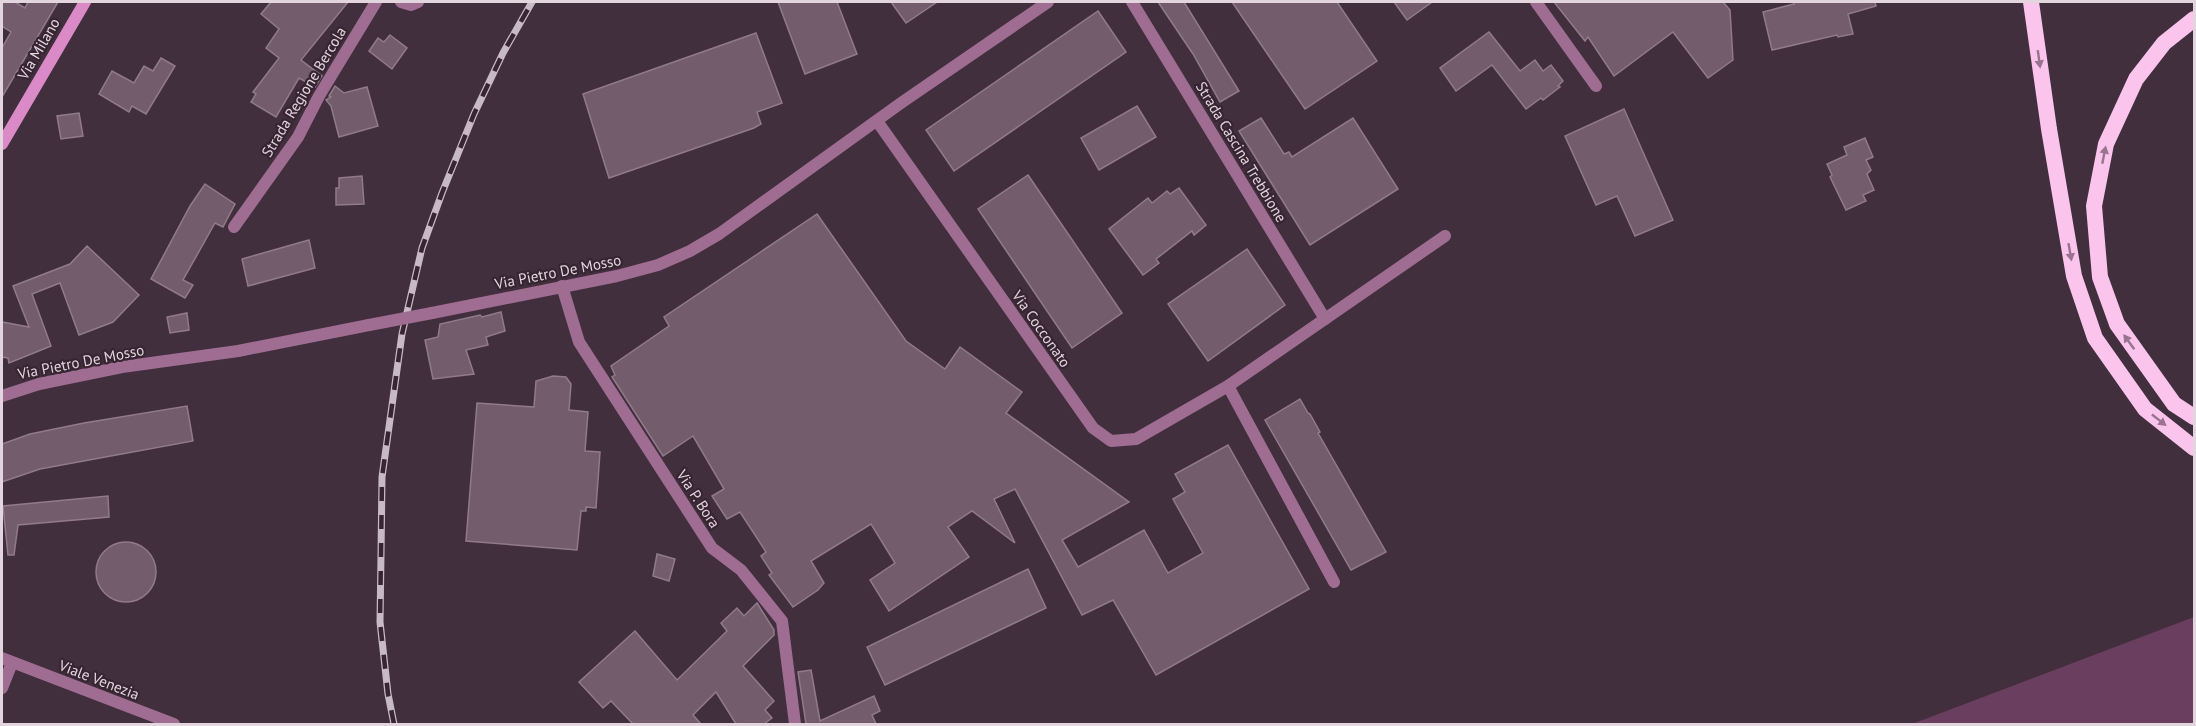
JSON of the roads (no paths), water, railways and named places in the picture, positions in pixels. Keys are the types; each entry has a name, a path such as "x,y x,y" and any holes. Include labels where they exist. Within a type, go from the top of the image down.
{"highway":[{"path":"2031,2 2049,129 2074,276 2095,338 2145,409 2194,448"},
{"path":"2194,19 2164,43 2136,79 2106,144 2094,206 2100,277 2117,324 2174,404 2194,417"}],"main road":[{"name":"Via Milano","path":"2,144 85,2"}],"street":[{"name":"Strada Regione Bercola","path":"234,227 298,137 319,96 376,2"},
{"path":"401,2 411,5 418,2"},
{"name":"Via Pietro De Mosso","path":"2,396 39,384 122,367 238,351 617,276 658,265 690,251 719,234 1048,2"},
{"name":"Strada Cascina Trebbione","path":"1132,2 1325,319"},
{"path":"1536,2 1596,86"},
{"name":"Via Cocconato","path":"877,121 1093,428 1111,441 1136,439 1228,386"},
{"path":"1335,582 1228,386 1445,236"},
{"name":"Via P. Bora","path":"562,286 579,342 712,548 741,570 782,621 795,724"},
{"name":"Viale Venezia","path":"2,688 7,660 174,724"}],"railway":[{"path":"394,724 388,694 380,622 382,477 402,334 422,248 442,193 474,114 503,53 532,2"}]}
